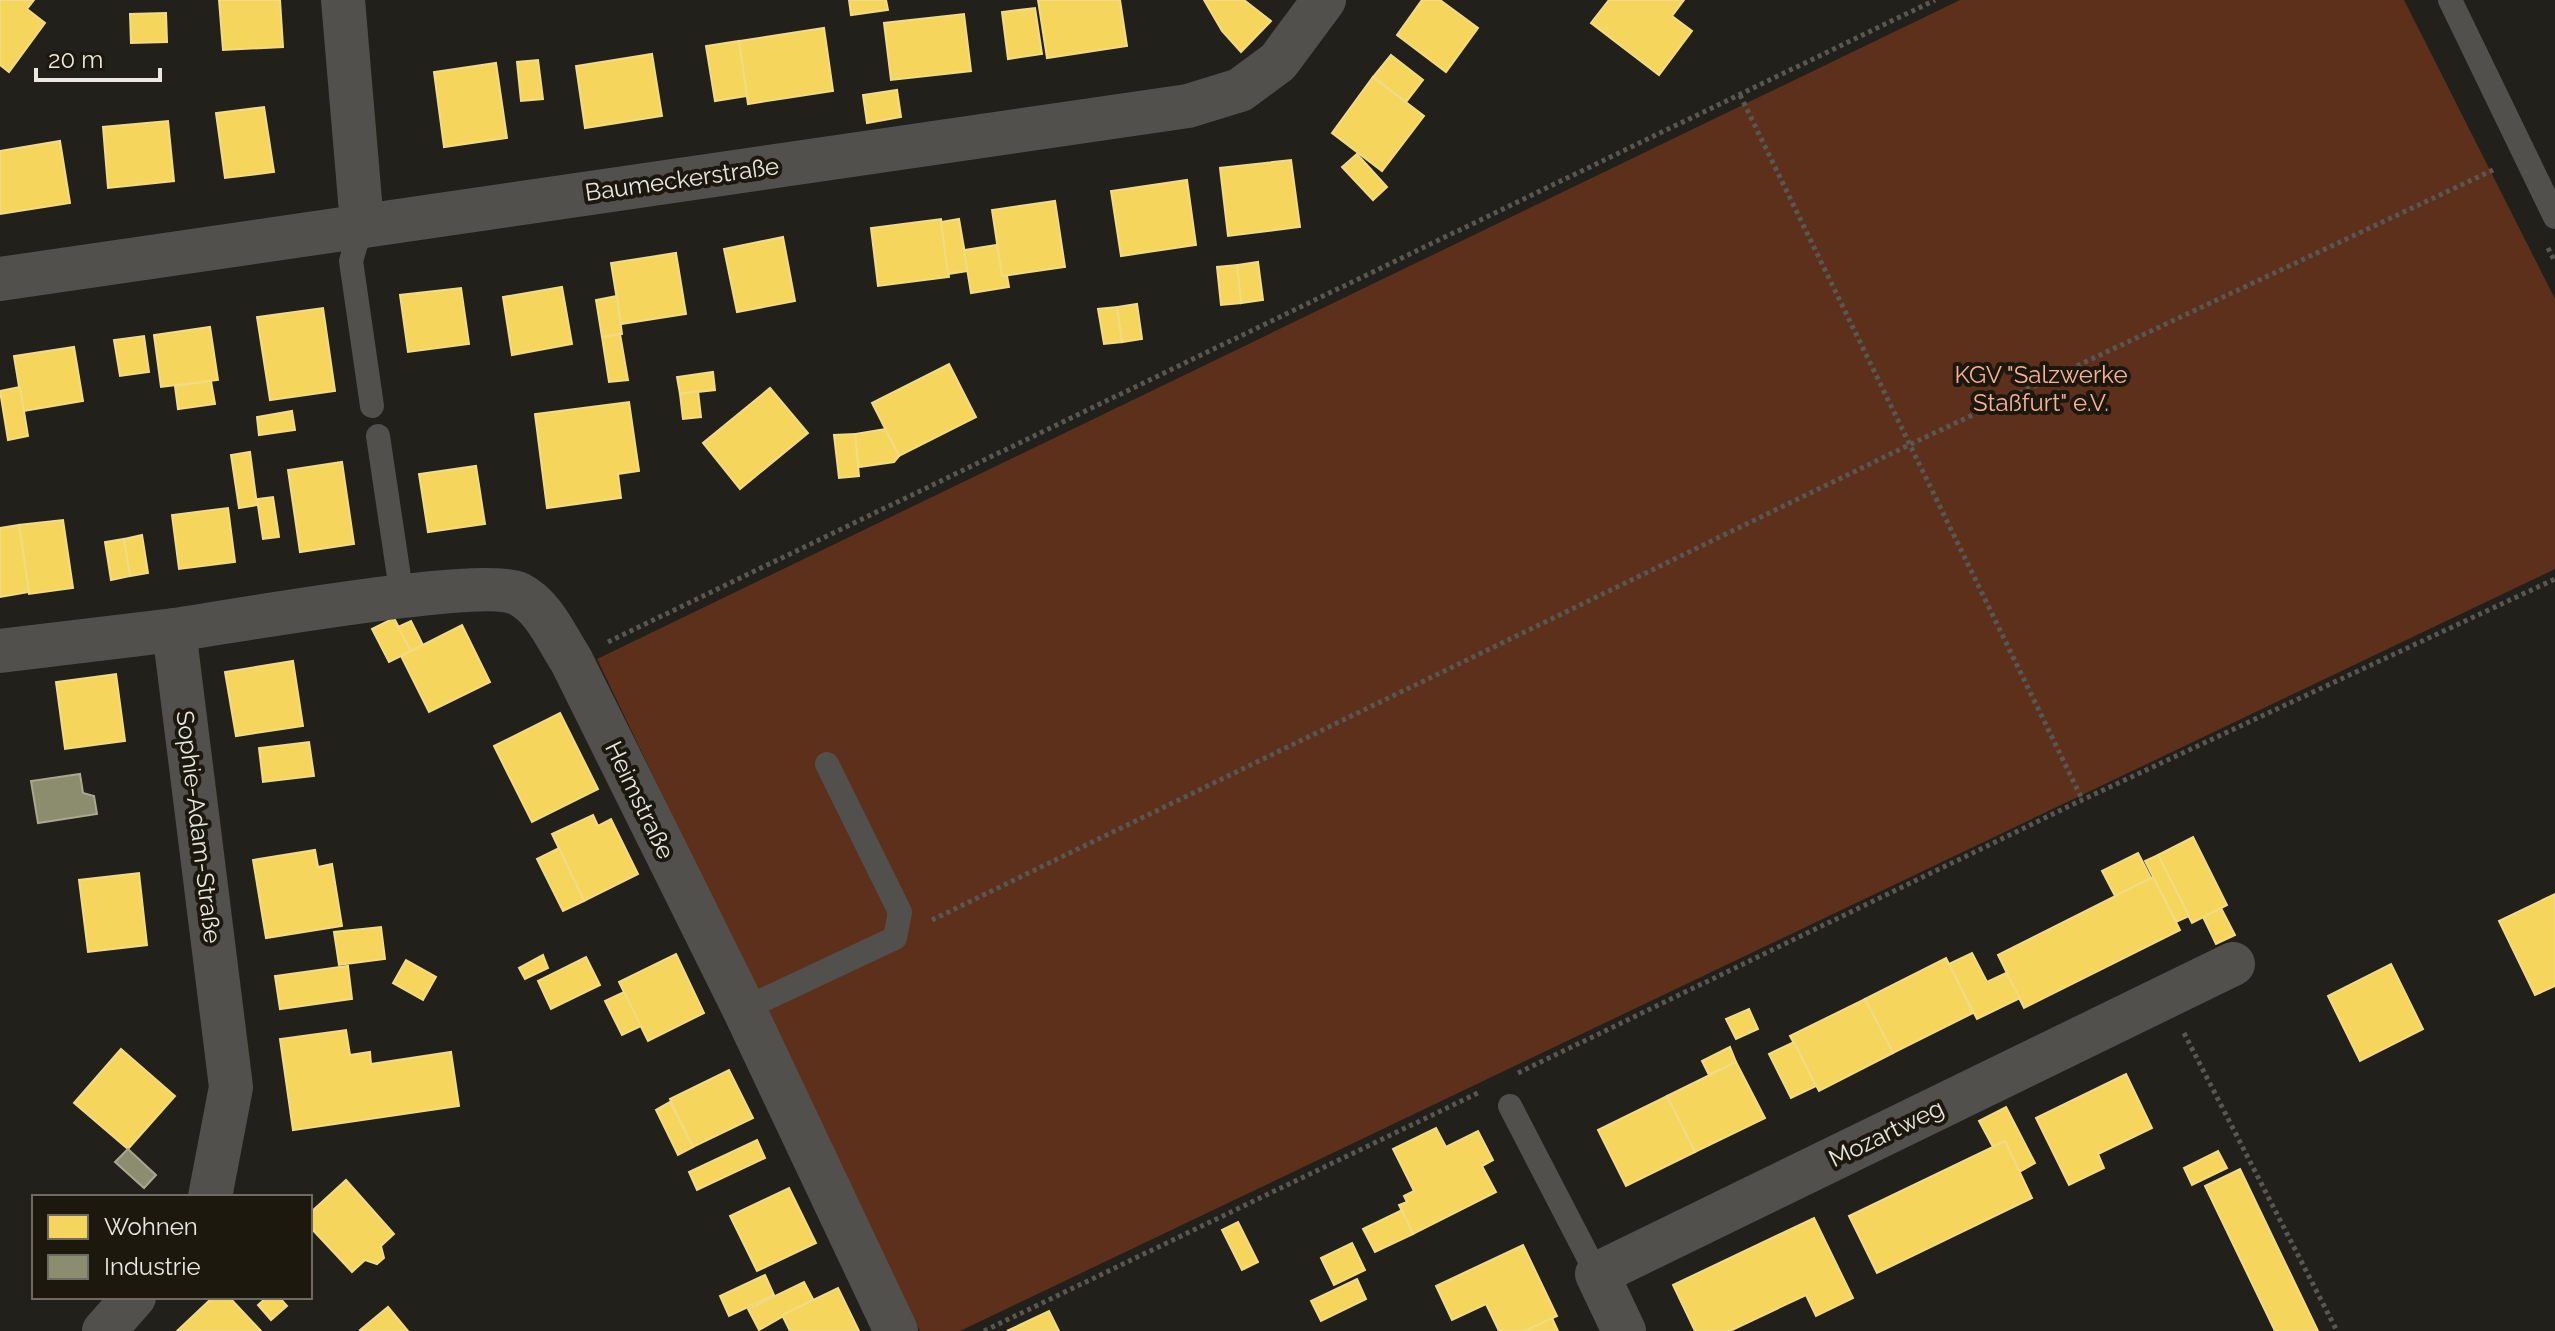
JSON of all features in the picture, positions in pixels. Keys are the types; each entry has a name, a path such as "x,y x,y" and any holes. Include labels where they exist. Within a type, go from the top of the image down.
{"street":[{"path":"343,0 362,224"},
{"name":"Baumeckerstraße","path":"0,279 1188,106 1240,90 1278,62 1324,0"},
{"name":"Heimstraße","path":"174,630 402,597 475,591 516,592 538,608 571,660 744,1009 896,1331"},
{"path":"0,651 174,630"},
{"name":"Sophie-Adam-Straße","path":"174,630 231,1087 210,1195"},
{"name":"Mozartweg","path":"1597,1274 2233,964"},
{"path":"1597,1274 1624,1331"}],"lane":[{"path":"2450,0 2555,217"},
{"path":"362,224 351,261 372,406"},
{"path":"378,436 402,597"},
{"path":"744,1009 895,938 900,912 827,764"},
{"path":"1510,1106 1597,1274"}],"path":[{"path":"571,660 1935,0"},
{"path":"1740,95 2082,800"},
{"path":"895,938 1911,444 2525,155"},
{"path":"1512,1076 2082,800 2555,579"},
{"path":"2166,997 2337,1331"},
{"path":"984,1331 1484,1090"}],"green space":[{"name":"KGV \"Salzwerke Staßfurt\" e.V.","path":"1960,0 2404,0 2555,299 2555,569 960,1331 920,1331 597,659"}],"building: Wohnen":[{"path":"0,0 34,0 27,9 45,23 9,72 0,65"},
{"path":"219,0 280,0 283,47 223,50"},
{"path":"849,0 886,0 888,10 851,15"},
{"path":"1038,0 1120,0 1127,46 1047,58"},
{"path":"1204,0 1244,0 1271,21 1241,52 1222,31"},
{"path":"1422,0 1440,0 1478,28 1446,72 1397,35"},
{"path":"1609,0 1684,0 1672,16 1692,31 1659,75 1591,23"},
{"path":"1035,8 1042,54 1008,59 1002,12"},
{"path":"166,13 167,42 131,43 130,14"},
{"path":"964,14 971,71 891,80 884,23"},
{"path":"824,28 833,91 748,104 739,41"},
{"path":"739,41 747,96 715,101 706,46"},
{"path":"652,54 662,116 585,128 576,66"},
{"path":"1391,55 1423,80 1406,102 1373,77"},
{"path":"538,60 543,99 521,101 517,62"},
{"path":"496,63 507,138 444,147 434,72"},
{"path":"1373,77 1424,116 1382,171 1332,133"},
{"path":"897,90 901,117 867,123 863,95"},
{"path":"264,107 274,172 225,178 216,113"},
{"path":"168,121 174,181 108,188 103,127"},
{"path":"60,141 70,203 0,214 0,151"},
{"path":"1357,154 1387,187 1373,200 1342,167"},
{"path":"1291,160 1300,227 1228,236 1220,168"},
{"path":"1187,180 1196,245 1121,256 1111,191"},
{"path":"1055,201 1065,267 1002,276 992,210"},
{"path":"941,219 949,277 878,286 871,228"},
{"path":"959,219 968,271 948,274 941,222"},
{"path":"783,237 795,301 737,312 724,249"},
{"path":"997,245 1002,276 1007,276 1009,287 971,293 964,250"},
{"path":"676,253 686,314 621,324 611,263"},
{"path":"1258,262 1263,300 1241,303 1237,265"},
{"path":"1237,265 1241,303 1221,305 1217,267"},
{"path":"562,287 572,344 512,355 503,297"},
{"path":"461,288 469,344 408,352 400,295"},
{"path":"617,296 622,334 602,337 596,300"},
{"path":"1137,304 1142,339 1122,342 1117,307"},
{"path":"1117,307 1122,342 1104,344 1098,309"},
{"path":"323,308 335,391 270,400 257,317"},
{"path":"210,327 218,380 161,387 154,335"},
{"path":"620,334 628,380 609,382 602,337"},
{"path":"144,336 149,372 120,376 114,340"},
{"path":"74,347 83,401 23,411 14,356"},
{"path":"949,364 976,417 899,456 872,403"},
{"path":"713,372 715,390 680,394 677,377"},
{"path":"211,381 215,404 178,409 175,386"},
{"path":"20,387 28,436 8,440 0,391"},
{"path":"770,388 808,433 740,489 703,443"},
{"path":"698,391 701,417 683,419 680,394"},
{"path":"629,402 639,471 618,474 621,498 547,508 535,414"},
{"path":"292,411 295,430 259,435 257,417"},
{"path":"885,429 899,456 894,462 859,467 855,434"},
{"path":"855,434 859,476 839,478 834,435"},
{"path":"250,452 257,505 239,508 231,455"},
{"path":"342,462 354,544 300,552 288,470"},
{"path":"476,466 485,524 428,532 419,474"},
{"path":"273,497 279,537 263,539 257,499"},
{"path":"228,508 235,562 179,569 172,515"},
{"path":"63,520 73,588 29,594 19,525"},
{"path":"19,525 29,592 0,597 0,528"},
{"path":"142,535 148,573 130,576 124,539"},
{"path":"124,539 130,576 111,580 105,542"},
{"path":"394,618 411,651 389,662 372,629"},
{"path":"411,621 423,645 411,651 398,627"},
{"path":"462,625 490,682 429,712 401,656"},
{"path":"293,661 303,726 236,736 225,672"},
{"path":"116,674 125,741 65,749 56,682"},
{"path":"560,713 598,789 532,822 494,746"},
{"path":"309,742 314,776 263,782 259,748"},
{"path":"593,815 598,826 611,819 638,874 584,901 552,834"},
{"path":"2193,837 2227,905 2192,923 2158,855"},
{"path":"559,848 584,901 563,911 537,859"},
{"path":"315,850 318,867 332,864 342,926 266,938 253,860"},
{"path":"2138,853 2151,878 2115,896 2102,871"},
{"path":"2158,855 2189,916 2176,922 2145,861"},
{"path":"139,873 147,945 88,952 79,880"},
{"path":"2153,877 2180,930 2024,1008 1998,955"},
{"path":"2555,894 2555,986 2535,995 2499,921"},
{"path":"2221,908 2235,935 2216,944 2203,917"},
{"path":"381,927 385,959 339,965 334,932"},
{"path":"1972,953 1987,982 2006,973 2020,998 1977,1019 1949,964"},
{"path":"676,954 704,1013 648,1041 619,982"},
{"path":"543,955 548,968 525,979 519,968"},
{"path":"586,957 600,985 551,1009 538,981"},
{"path":"1946,958 1973,1013 1893,1053 1865,999"},
{"path":"406,960 436,977 423,1000 393,983"},
{"path":"2391,964 2423,1029 2360,1061 2328,996"},
{"path":"348,966 352,999 280,1009 275,976"},
{"path":"624,992 641,1026 622,1035 605,1001"},
{"path":"1865,999 1893,1053 1819,1091 1790,1036"},
{"path":"1749,1009 1758,1029 1736,1039 1726,1019"},
{"path":"346,1030 350,1055 370,1052 371,1064 451,1052 459,1106 293,1130 280,1039"},
{"path":"1794,1042 1816,1086 1791,1098 1769,1054"},
{"path":"1730,1047 1736,1062 1709,1075 1702,1061"},
{"path":"121,1049 175,1096 128,1149 74,1103"},
{"path":"1736,1062 1765,1118 1695,1152 1667,1096"},
{"path":"729,1070 753,1118 693,1147 670,1099"},
{"path":"2126,1074 2152,1128 2098,1154 2104,1168 2069,1185 2036,1118"},
{"path":"1667,1096 1695,1152 1626,1186 1598,1130"},
{"path":"670,1102 693,1147 678,1155 656,1110"},
{"path":"2006,1107 2035,1163 2019,1172 2005,1141 1993,1147 1979,1121"},
{"path":"1436,1128 1446,1147 1478,1131 1493,1160 1482,1166 1496,1192 1413,1234 1399,1205 1407,1202 1404,1196 1414,1191 1393,1149"},
{"path":"757,1140 765,1158 697,1190 689,1172"},
{"path":"2005,1141 2032,1198 1877,1273 1849,1216"},
{"path":"2218,1151 2227,1168 2192,1185 2184,1168"},
{"path":"2240,1169 2318,1331 2275,1331 2205,1186"},
{"path":"346,1180 394,1234 381,1246 384,1258 377,1264 365,1260 352,1272 312,1229 312,1211"},
{"path":"789,1188 816,1243 757,1271 730,1216"},
{"path":"1402,1210 1413,1234 1375,1252 1363,1229"},
{"path":"1814,1218 1853,1298 1816,1316 1806,1295 1730,1331 1695,1331 1673,1285"},
{"path":"1238,1222 1258,1262 1242,1270 1222,1230"},
{"path":"1352,1243 1365,1270 1334,1285 1321,1258"},
{"path":"1523,1245 1557,1316 1525,1331 1499,1331 1486,1304 1452,1320 1436,1286"},
{"path":"765,1275 774,1295 729,1316 720,1296"},
{"path":"1357,1279 1366,1299 1321,1321 1311,1301"},
{"path":"804,1282 813,1299 759,1330 748,1309"},
{"path":"838,1288 859,1331 790,1331 782,1315"},
{"path":"211,1299 231,1299 261,1331 177,1331"},
{"path":"265,1299 281,1299 287,1306 271,1320 258,1305"},
{"path":"388,1307 408,1331 360,1330"},
{"path":"1049,1311 1059,1331 1007,1331"},
{"path":"1552,1318 1558,1331 1525,1331"}],"building: Industrie":[{"path":"80,774 83,793 94,796 97,814 38,823 31,781"},
{"path":"128,1149 156,1175 144,1188 115,1162"}]}
